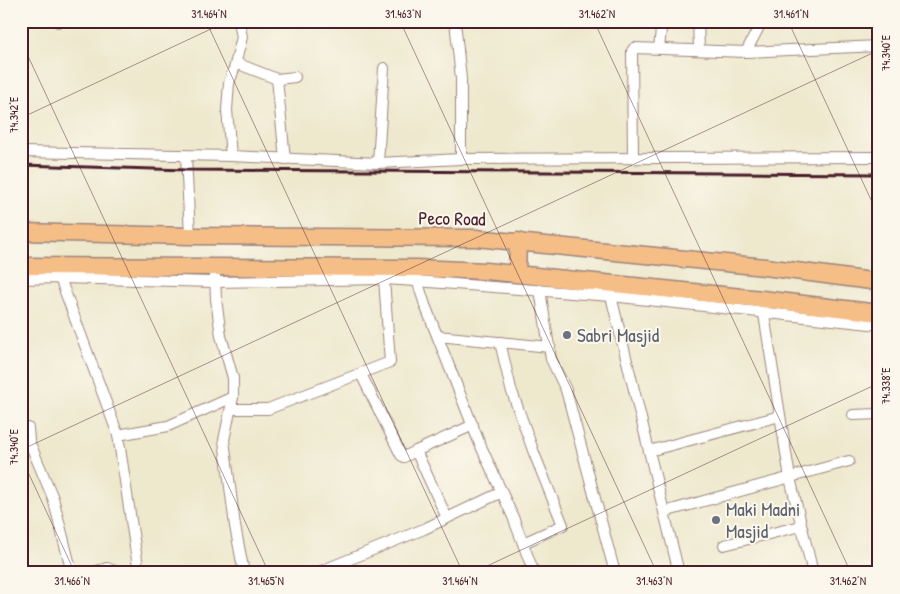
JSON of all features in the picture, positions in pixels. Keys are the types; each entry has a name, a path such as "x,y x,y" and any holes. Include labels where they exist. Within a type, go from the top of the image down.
{"main road":[{"name":"Peco Road","path":"21,232 190,236 476,238 765,267 879,282"},
{"path":"517,274 518,241"},
{"path":"22,276 517,274 610,290 763,306 879,313"}],"street":[{"path":"231,156 227,110 229,83 242,37 239,21"},
{"path":"456,21 461,78 461,159"},
{"path":"659,48 662,21"},
{"path":"698,21 699,50"},
{"path":"746,52 762,21"},
{"path":"633,159 632,49 659,48 746,52 879,46"},
{"path":"236,62 276,80 296,77"},
{"path":"378,163 384,68"},
{"path":"276,80 285,159"},
{"path":"21,152 231,156 378,163 461,159 879,157"},
{"path":"186,156 190,236"},
{"path":"416,274 473,425 534,573"},
{"path":"22,276 60,278 215,275 384,279 416,274 540,290 610,290 679,573"},
{"path":"215,275 222,336 233,378 233,398 224,440 235,526 244,573"},
{"path":"60,278 118,435 138,573"},
{"path":"231,409 268,409 390,362 384,279"},
{"path":"540,290 551,359 566,390 615,573"},
{"path":"812,573 790,478 763,306 879,325"},
{"path":"438,336 550,346"},
{"path":"500,342 511,389 534,453 563,524 523,543"},
{"path":"361,374 401,455 404,457 473,425"},
{"path":"118,435 168,426 233,398"},
{"path":"853,415 879,414"},
{"path":"650,451 780,416"},
{"path":"28,428 29,440 53,498 72,573"},
{"path":"416,451 448,518"},
{"path":"664,512 849,461"},
{"path":"316,573 424,529 502,492"},
{"path":"724,545 801,526"},
{"path":"90,573 107,568 120,573"}],"railway":[{"path":"21,165 187,170 879,174"}],"place":[{"name":"Sabri Masjid","path":"567,335"},
{"name":"Maki Madni Masjid","path":"716,520"}]}
